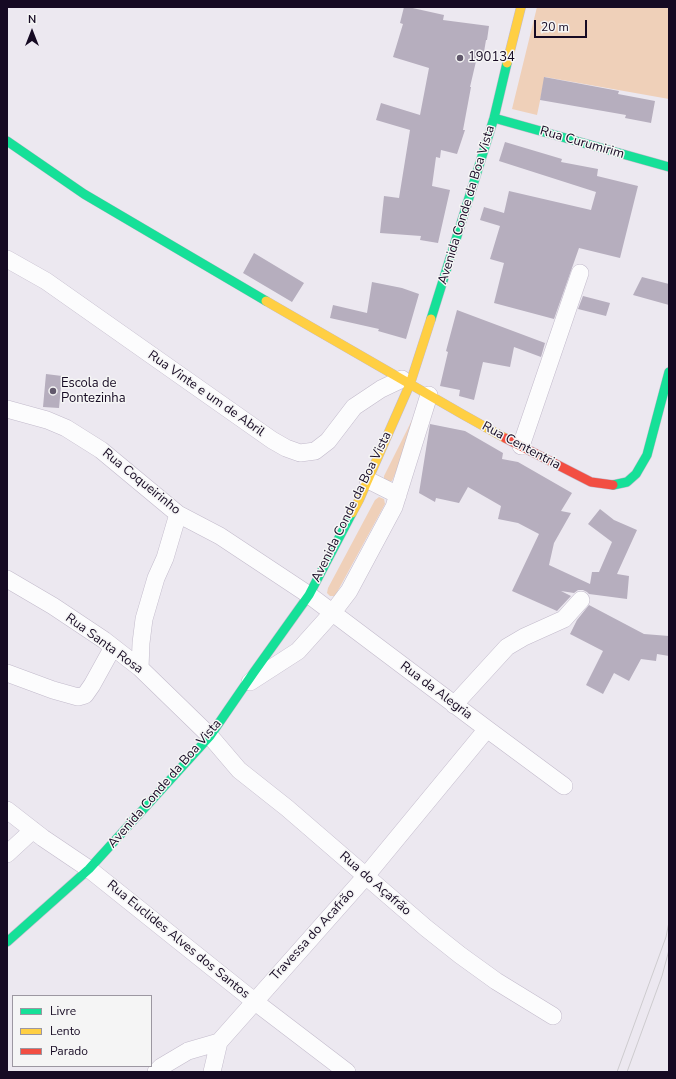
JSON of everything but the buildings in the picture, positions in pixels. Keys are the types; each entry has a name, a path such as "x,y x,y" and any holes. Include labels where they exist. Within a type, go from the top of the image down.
{"main road":[{"name":"Avenida Conde da Boa Vista","path":"7,942 89,869 210,736 310,595 359,500 406,382 494,118 521,7"},
{"name":"Rua Curumirim","path":"494,118 669,167"},
{"name":"Rua Cententria","path":"7,141 84,194 298,320 521,446 591,482 611,485 627,482 636,474 647,455 669,372"}],"street":[{"name":"Rua Vinte e um de Abril","path":"7,259 46,281 272,440 286,448 300,453 315,451 328,440 354,407 381,389 406,382"},
{"path":"521,446 580,273"},
{"path":"244,686 298,651 333,612 349,591 394,507 429,395"},
{"name":"Rua Coqueirinho","path":"7,409 47,420 66,428 101,450 178,514 220,536 310,595"},
{"path":"368,480 398,495"},
{"path":"140,668 144,619 156,578 165,558 178,514"},
{"name":"Rua Santa Rosa","path":"7,579 53,606 104,640 140,668 210,736"},
{"name":"Rua da Alegria","path":"310,595 454,705 564,786"},
{"path":"454,705 506,647 524,636 564,619 581,600"},
{"path":"7,673 53,690 78,697 86,695 113,647"},
{"name":"Travessa do Acafrão","path":"212,1072 219,1042 365,877 486,729"},
{"name":"Rua do Açafrão","path":"210,736 239,770 287,808 365,877 460,955 496,981 553,1016"},
{"name":"Rua Euclides Alves dos Santos","path":"7,810 89,869 254,1001 347,1072"},
{"path":"7,854 33,830"},
{"path":"156,1072 161,1067 188,1052 219,1042"}],"shaded area":[{"path":"537,7 669,7 669,99 545,77 537,115 512,109"},
{"path":"415,414 419,418 392,481 387,482 384,479 384,476"},
{"path":"379,497 384,499 385,504 335,596 330,596 327,593 328,588 375,500"}],"tram line":[{"path":"617,1072 666,937 669,922"},
{"path":"627,1072 662,976 669,950"}],"traffic: fast":[{"path":"431,319 494,118 507,63"},
{"path":"494,118 669,167"},
{"path":"7,141 84,194 266,301"},
{"path":"613,485 627,482 636,474 647,455 669,372"},
{"path":"7,942 89,869 210,736 309,595 352,513"}],"traffic: slow":[{"path":"507,63 521,7"},
{"path":"266,301 505,438"},
{"path":"352,513 410,384 431,319"}],"traffic: jam":[{"path":"505,438 591,482 613,485"}],"place":[{"name":"190134","path":"460,58"},
{"name":"Escola de Pontezinha","path":"53,391"}]}
